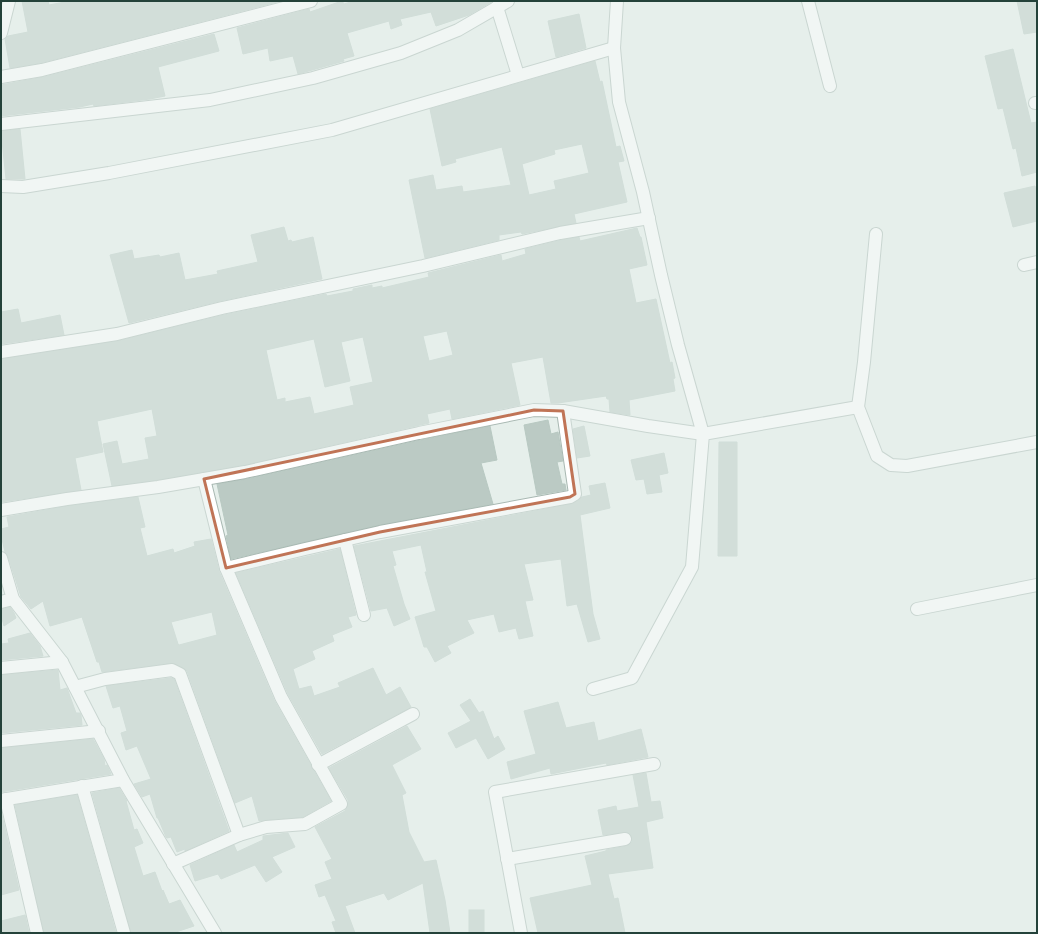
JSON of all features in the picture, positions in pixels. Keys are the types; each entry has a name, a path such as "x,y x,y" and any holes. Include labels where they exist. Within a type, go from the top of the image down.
{"street":[{"path":"1,76 42,70 311,1"},
{"path":"1,124 210,100 313,78 401,53 458,30 508,1"},
{"path":"593,689 632,678 692,567 703,434 660,275 643,192 619,102 614,48 617,1"},
{"path":"808,1 830,86"},
{"path":"1,33 7,3"},
{"path":"497,7 518,75"},
{"path":"1,186 23,187 109,173 332,130 614,48"},
{"path":"1,352 117,334 222,308 423,266 560,234 648,218"},
{"path":"876,234 864,362 858,407 877,456 891,465 907,466 1037,442"},
{"path":"1024,265 1037,262"},
{"path":"1,510 158,487 246,472 419,433 534,410 563,411 703,434 858,407"},
{"path":"226,568 346,540 570,497 575,494 563,411"},
{"path":"173,864 239,836 266,827 306,824 341,804 281,697 226,568 204,479"},
{"path":"346,540 364,615"},
{"path":"1,558 13,599 62,662 123,780 215,933"},
{"path":"917,609 1037,585"},
{"path":"1,602 13,599"},
{"path":"1,668 62,662"},
{"path":"75,687 105,679 172,670 180,674 239,836"},
{"path":"318,765 413,714"},
{"path":"1,741 99,731"},
{"path":"521,933 495,792 654,764"},
{"path":"36,933 3,799 123,780"},
{"path":"82,786 124,933"},
{"path":"507,858 625,839"}],"highlighted area":[{"path":"534,410 563,411 575,494 570,497 380,532 226,568 204,479"}],"building":[{"path":"22,1 48,1 49,5 70,1 281,1 40,63 10,68 5,39 8,36 28,32"},
{"path":"342,1 344,4 354,1 493,1 469,15 436,26 431,12 400,19 402,25 391,29 389,21 347,33 354,56 343,59 344,61 298,74 293,56 270,61 268,48 243,54 237,28 309,9 310,12"},
{"path":"1017,1 1037,1 1037,32 1024,34"},
{"path":"579,14 586,48 556,57 548,21"},
{"path":"214,34 219,51 158,67 165,96 94,106 93,104 80,107 1,116 1,85 44,77"},
{"path":"1013,49 1031,123 1037,122 1037,172 1022,176 1016,148 1013,149 1003,108 998,109 985,56"},
{"path":"595,61 600,82 602,81 616,147 620,146 624,161 618,162 627,202 574,214 576,223 522,234 521,232 499,235 499,240 425,258 409,180 433,175 436,190 462,186 463,192 511,185 502,147 455,159 456,162 442,166 430,109","holes":["582,144 589,173 554,181 556,189 529,195 522,164 555,154 554,150"]},
{"path":"20,129 25,179 6,179 1,131"},
{"path":"1035,186 1037,195 1037,221 1013,227 1004,193"},
{"path":"284,227 288,241 291,240 292,242 313,237 322,279 220,301 129,323 110,255 132,250 134,259 159,255 160,257 179,253 185,280 218,274 217,271 258,262 251,235"},
{"path":"637,228 641,237 647,265 629,269 636,303 656,299 670,363 672,362 675,378 673,379 675,391 629,400 630,415 610,412 609,399 607,399 606,396 551,403 543,357 511,363 520,405 452,419 450,409 427,414 429,423 244,465 112,486 103,444 117,441 122,464 149,459 145,438 157,436 152,409 97,421 103,452 75,458 81,490 1,502 1,359 118,341 224,315 326,294 327,296 353,291 353,289 372,285 372,288 382,286 382,288 429,277 428,273 501,255 502,261 526,254 525,249 562,240 579,237 580,241","holes":["447,331 453,355 429,361 423,336","363,337 373,382 350,387 354,405 314,414 310,397 285,402 285,398 277,400 266,350 314,339 325,387 350,381 341,342"]},
{"path":"18,309 21,323 60,315 64,335 1,344 1,312"},
{"path":"548,420 551,434 558,432 563,461 557,462 562,484 565,484 566,490 537,495 524,425"},
{"path":"490,426 497,460 481,463 493,504 379,525 231,559 226,536 228,535 217,484 247,479"},
{"path":"584,426 590,456 577,458 573,429"},
{"path":"719,442 737,442 737,556 718,556"},
{"path":"664,453 668,473 659,475 662,492 647,494 644,479 636,480 631,460"},
{"path":"605,483 610,508 580,515 593,614 600,639 588,642 577,604 567,606 561,559 524,564 533,600 525,601 533,636 519,639 516,628 499,632 494,614 467,620 474,633 447,646 451,653 435,662 427,647 424,647 415,617 436,611 425,572 427,572 421,545 392,551 396,565 393,566 410,619 394,626 387,608 371,611 354,546 571,504 582,497 591,495 589,486"},
{"path":"138,497 145,527 140,528 147,556 173,549 174,553 195,546 194,542 211,539 219,571 274,700 331,801 303,817 259,821 252,796 235,803 187,671 184,668 171,663 102,672 99,662 97,662 82,617 50,626 43,601 31,609 21,597 8,556 5,552 1,529 9,527 7,517 68,506","holes":["212,612 217,635 179,645 171,622"]},
{"path":"340,549 356,615 348,617 352,627 332,635 334,641 312,651 315,659 293,669 299,689 311,686 314,696 340,687 338,683 373,668 386,695 400,687 411,707 322,754 288,694 236,573"},
{"path":"10,607 16,618 4,626 1,609"},
{"path":"30,633 40,646 43,656 1,660 1,644 9,643 8,639"},
{"path":"58,670 60,690 67,688 76,713 80,713 81,715 82,725 1,733 1,675"},
{"path":"171,678 174,679 229,831 185,851 185,849 177,852 171,837 166,837 157,818 150,794 142,797 134,784 151,779 137,746 126,750 121,733 127,731 120,706 113,708 106,686"},
{"path":"470,699 479,713 483,711 494,739 498,736 505,749 488,759 476,738 456,748 448,733 471,721 460,705"},
{"path":"558,702 566,728 594,722 598,741 641,729 648,757 607,765 606,763 551,774 550,768 511,779 507,762 536,754 524,711"},
{"path":"407,726 421,749 392,765 406,793 402,795 409,832 424,862 436,860 445,900 450,933 430,933 423,883 388,900 384,893 345,906 355,933 336,933 332,922 336,921 325,895 319,897 315,885 332,879 325,862 332,859 315,827 345,811 348,804 348,800 329,768"},
{"path":"93,739 104,759 105,766 107,765 111,774 1,792 1,748"},
{"path":"646,773 651,802 660,801 663,818 646,822 653,868 608,874 614,899 618,898 625,933 538,933 530,898 592,885 585,856 627,846 632,842 631,835 627,832 603,835 598,810 616,806 617,811 639,807 633,775"},
{"path":"119,788 127,801 134,830 137,829 143,843 134,847 143,876 155,872 162,891 163,890 169,904 180,900 194,926 173,933 131,933 92,793"},
{"path":"77,795 116,933 44,933 15,805"},
{"path":"1,811 19,890 1,895"},
{"path":"288,833 295,847 272,857 282,872 266,882 255,865 221,879 218,874 195,881 190,865 234,845 237,852 263,840 263,836"},
{"path":"469,910 484,910 484,933 469,933"},
{"path":"25,915 29,933 1,933 1,921"}]}
